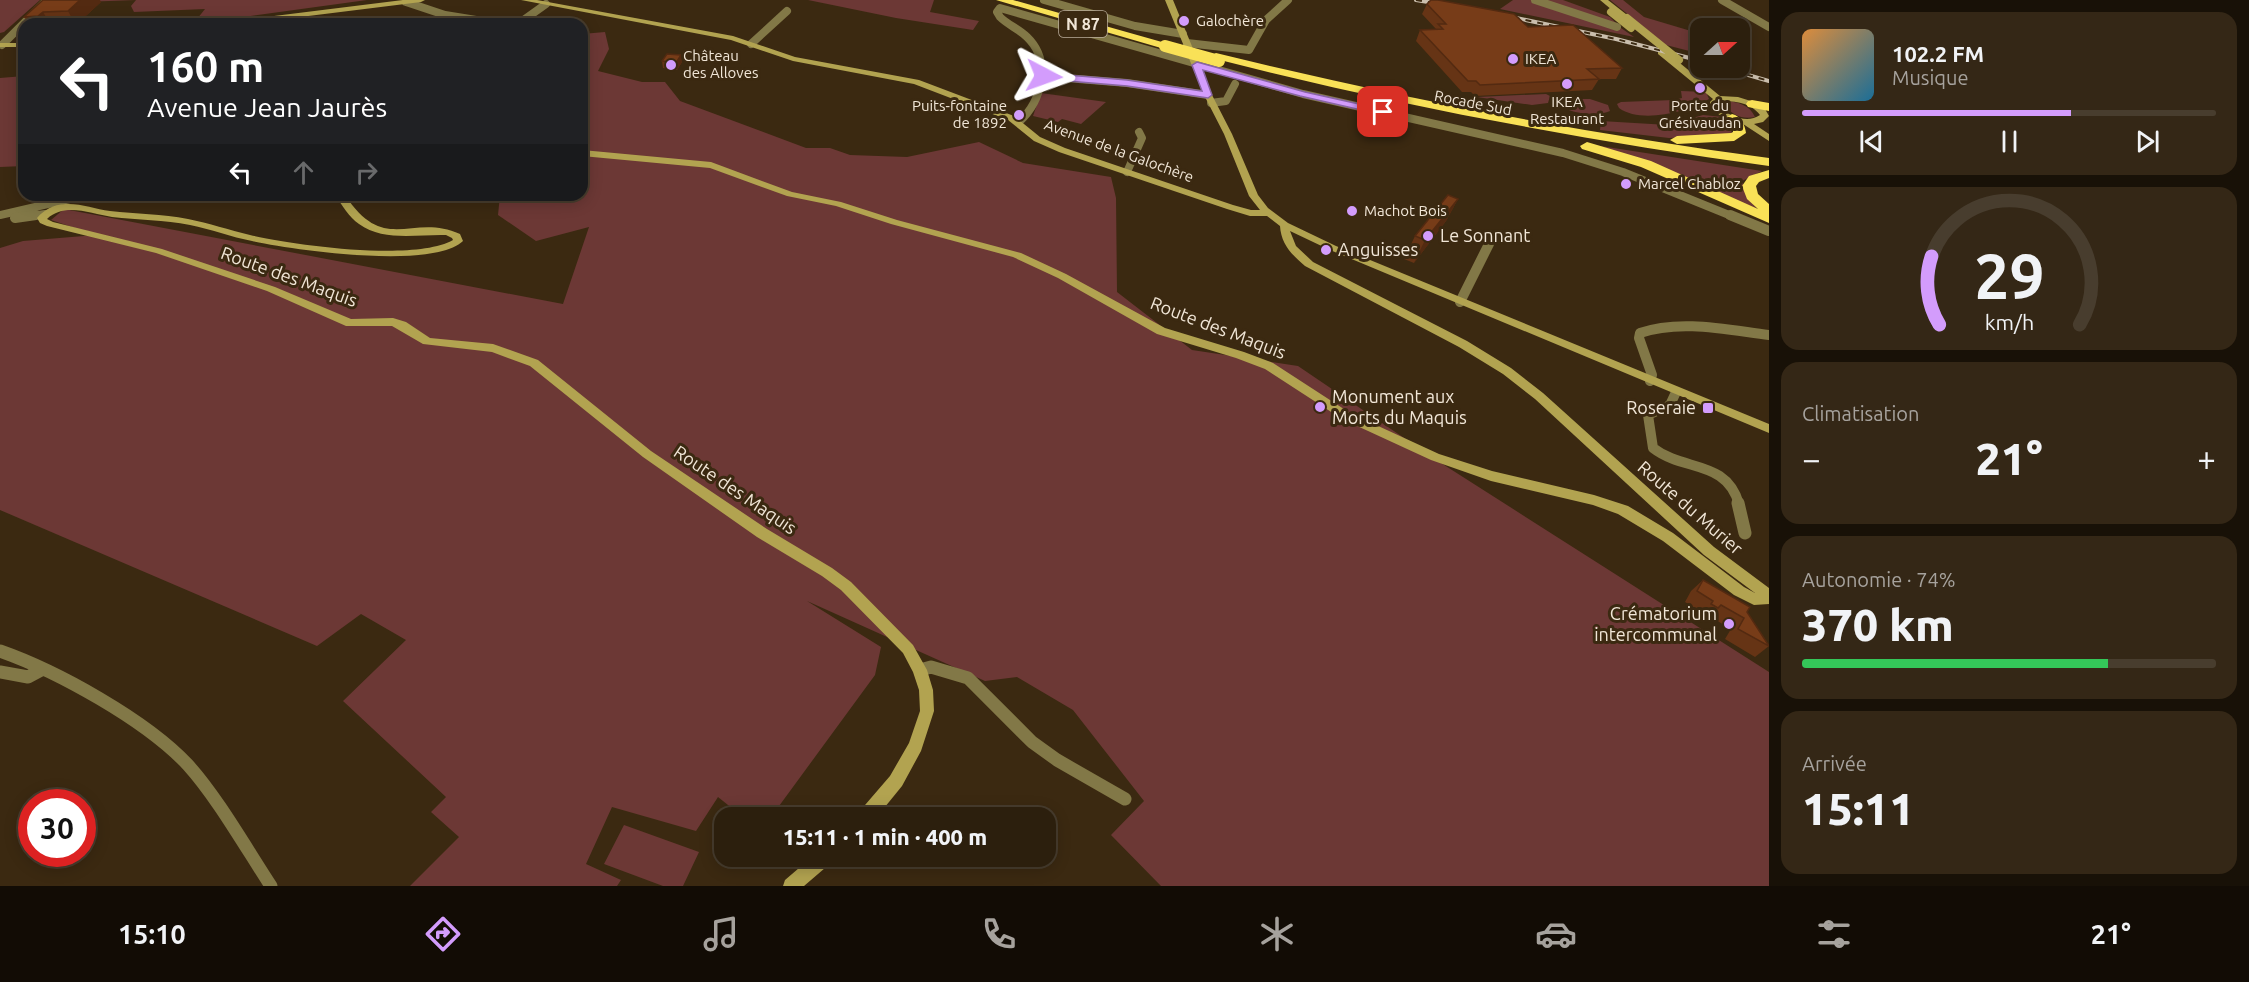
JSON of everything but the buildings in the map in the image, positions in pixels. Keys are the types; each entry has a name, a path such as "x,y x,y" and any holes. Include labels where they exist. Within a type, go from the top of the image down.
{"highway":[{"name":"Rocade Sud","path":"1017,0 1164,44"},
{"name":"Rocade Sud","path":"1000,4 1384,102 1509,127 1644,150 1769,167"},
{"name":"Rocade Sud","path":"1217,58 1368,93 1527,125 1769,162"},
{"path":"1752,104 1767,118"},
{"path":"1527,125 1642,138 1717,140 1731,139 1740,133 1738,119"},
{"path":"1509,127 1633,160 1769,219"},
{"path":"1769,174 1754,179 1749,186 1752,196 1769,211"}],"street":[{"path":"29,18 47,0"},
{"path":"269,18 395,1 421,0"},
{"name":"Avenue de la Galochère","path":"525,0 726,37 793,59 892,76 926,85 1018,122 1033,136 1044,142 1240,210 1269,213"},
{"path":"1044,0 1185,39 1249,50 1266,20 1288,0"},
{"path":"1170,0 1210,99 1257,200 1285,225 1303,235 1460,302 1769,430"},
{"path":"1535,0 1617,27"},
{"path":"1596,0 1718,99"},
{"path":"1604,0 1679,60 1734,99"},
{"path":"1722,0 1769,27"},
{"path":"406,2 445,15 464,18"},
{"path":"525,18 542,2"},
{"path":"1018,122 1033,107 1042,76 1041,62 1035,46 1028,38 1003,20 997,12 1000,4 1197,65 1303,94 1563,153 1623,172 1769,231"},
{"path":"751,44 787,11"},
{"path":"1,45 18,28"},
{"path":"1,45 18,45"},
{"path":"1042,76 1127,83 1226,100 1235,84"},
{"path":"1752,104 1734,99 1718,99 1713,102 1714,108 1738,119 1769,138"},
{"path":"1738,119 1767,118"},
{"path":"1127,172 1142,138 1139,132"},
{"name":"Route des Maquis","path":"588,154 711,165 790,194 838,204 894,222 1000,249 1052,271 1161,331 1269,366 1346,416 1451,463"},
{"path":"1240,210 1252,208 1257,200"},
{"path":"0,215 61,201"},
{"name":"Route des Maquis","path":"344,201 356,218 375,231 448,232 457,236 458,241 448,249 441,251 381,252 263,241 190,222 113,215 72,207 58,208 45,214 43,220 50,224 159,251 271,289 350,323 393,322 427,341 493,348 534,363 647,454 728,510 846,586 908,649 920,670 926,690 927,711 916,746 896,781 874,807"},
{"path":"0,222 45,214"},
{"path":"1285,225 1290,244 1303,235"},
{"name":"Route du Murier","path":"1290,244 1301,257 1316,268 1488,358 1539,396 1709,551 1754,584 1767,597 1765,600 1760,600 1746,596 1668,537 1623,510 1594,500 1491,476 1451,463"},
{"path":"1460,302 1489,244"},
{"path":"1650,381 1652,375 1639,338 1640,333 1644,330 1668,328 1769,335"},
{"path":"1676,392 1670,405 1648,416 1653,448 1672,461 1704,469 1728,482 1734,489 1745,533"},
{"path":"0,651 30,661 125,715 187,764 271,886"},
{"path":"920,670 931,667 968,678 1032,742 1057,760 1125,799"},
{"path":"0,672 25,679 33,677 43,669"},
{"path":"791,886 813,867"}],"shaded area":[{"path":"0,0 40,0 4,32 0,33"},
{"path":"84,0 136,0 82,2"},
{"path":"136,0 367,0 236,18 198,18 205,9 134,12 131,6"},
{"path":"808,0 934,0 930,12 979,21 973,30 896,18"},
{"path":"1513,0 1563,0 1610,17 1634,37 1500,9"},
{"path":"1610,0 1623,0 1644,17 1690,31 1690,51 1666,45"},
{"path":"605,32 609,49 598,71 642,82 665,82 680,101 806,148 830,148 850,155 907,157 979,142 1023,163 1111,177 1116,198 1117,292 1192,350 1298,366 1441,463 1769,672 1769,886 1161,886 1111,835 1144,801 1073,710 1017,677 985,681 807,601 881,647 875,675 778,807 730,807 718,797 696,831 612,807 586,864 621,880 617,886 410,886 459,837 431,812 446,797 343,701 406,640 361,614 317,646 0,510 0,248 23,241 96,235 51,220 64,209 563,304 589,227 536,241 498,215 499,201 588,201 588,33"},
{"path":"18,76 18,166 0,167 0,78"},
{"path":"1681,91 1706,92 1709,99 1677,112 1651,116 1628,113 1619,108 1617,104 1674,100 1682,98"},
{"path":"1041,93 1106,102 1081,124 1062,119 1058,122 1033,116"},
{"path":"1546,94 1550,96 1548,103 1532,105 1477,97"},
{"path":"1566,99 1590,99 1608,105 1610,111 1598,114 1574,112 1558,102"},
{"path":"1722,102 1743,105 1755,117 1745,118 1736,115"},
{"path":"1703,115 1723,117 1732,123 1731,135 1669,138 1600,130 1601,121 1668,125"},
{"path":"1594,145 1762,171 1742,181 1748,199 1760,212"},
{"path":"624,825 699,852 683,886 663,886 604,864"}],"railway":[{"path":"1416,0 1446,5"},
{"path":"1502,15 1616,39 1690,58"},
{"path":"1750,76 1769,81"}],"place":[{"name":"Galochère","path":"1184,21"},
{"name":"IKEA","path":"1513,59"},
{"name":"Château des Alloves","path":"671,65"},
{"name":"IKEA Restaurant","path":"1567,84"},
{"name":"Porte du Grésivaudan","path":"1700,88"},
{"name":"Puits-fontaine de 1892","path":"1019,115"},
{"name":"Marcel Chabloz","path":"1626,184"},
{"name":"Machot Bois","path":"1352,211"},
{"name":"Le Sonnant","path":"1428,236"},
{"name":"Anguisses","path":"1326,250"},
{"name":"Monument aux Morts du Maquis","path":"1320,407"},
{"name":"Roseraie","path":"1708,408"},
{"name":"Crématorium intercommunal","path":"1729,624"}],"route":[{"path":"1044,76 1127,83 1208,95 1197,65 1303,94 1383,112"}]}
